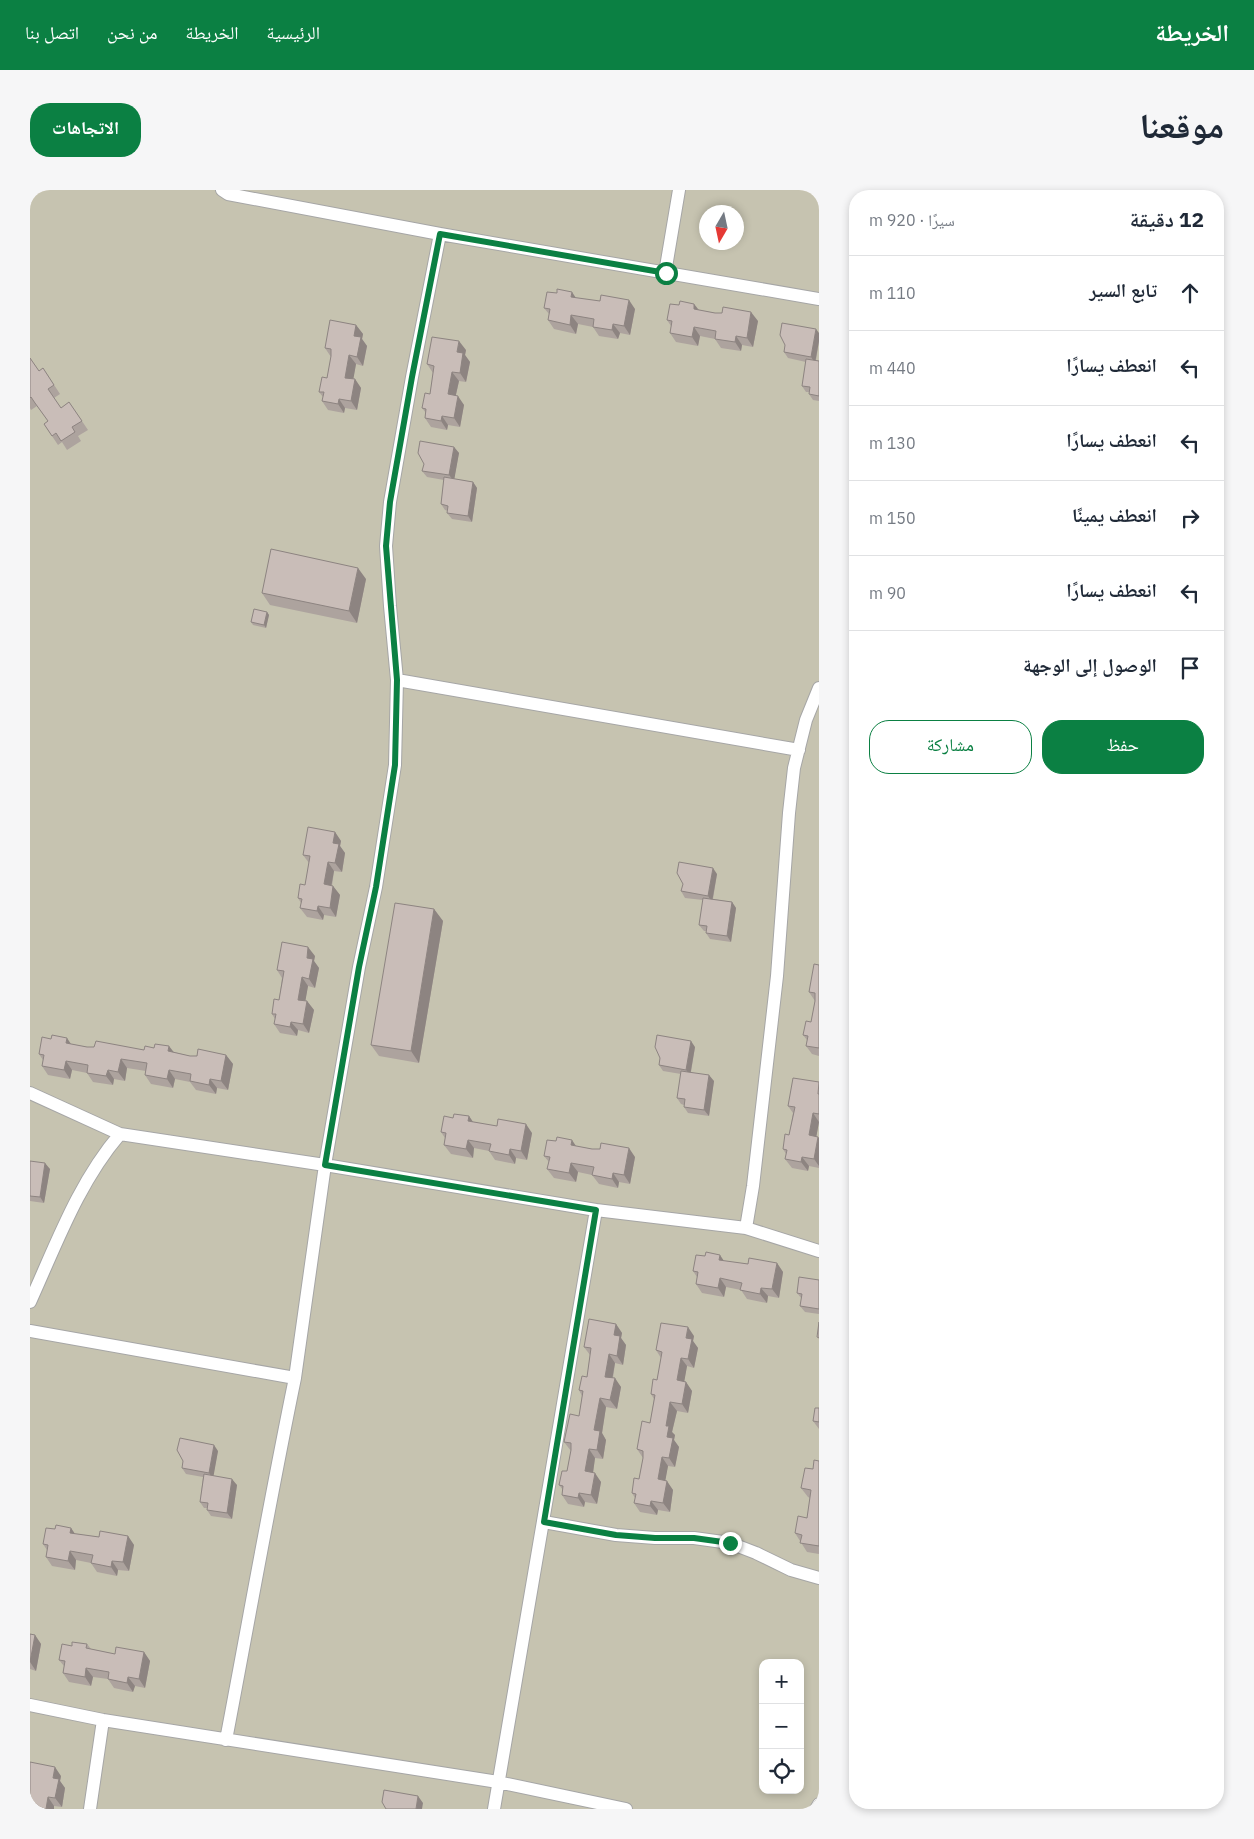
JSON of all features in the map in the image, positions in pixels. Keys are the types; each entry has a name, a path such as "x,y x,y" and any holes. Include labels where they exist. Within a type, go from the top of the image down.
{"street":[{"path":"222,190 228,194 440,234 819,299"},
{"path":"666,273 679,190"},
{"path":"226,1740 269,1504 295,1378 325,1165 359,967 376,887 395,765 397,680 386,546 390,502 408,396 440,234"},
{"path":"397,680 799,750"},
{"path":"746,1228 753,1186 777,976 794,768 806,720 819,688"},
{"path":"30,1093 120,1134 325,1165 596,1210 746,1228 819,1251"},
{"path":"30,1302 77,1199 92,1171 120,1134"},
{"path":"494,1809 596,1210"},
{"path":"30,1331 295,1378"},
{"path":"544,1522 616,1535 694,1538 730,1543 791,1570 819,1578"},
{"path":"30,1705 104,1720 498,1782 626,1809"},
{"path":"90,1809 104,1720"},
{"path":"816,1809 819,1804"}],"shaded area":[{"path":"30,190 819,190 819,1809 30,1809"}],"building":[{"path":"557,289 572,292 571,297 600,301 601,295 629,300 624,326 613,324 612,330 593,327 594,319 571,315 570,325 548,320 550,309 544,308 547,292 557,293"},
{"path":"680,301 694,304 694,309 715,313 722,313 723,307 751,312 747,338 736,336 735,342 715,339 716,331 694,327 692,337 670,333 672,321 667,320 670,304 679,305"},
{"path":"330,320 356,325 354,336 361,337 357,357 349,355 345,378 355,379 351,401 339,399 338,404 322,401 324,392 319,392 322,377 327,378 331,356 331,349 325,348"},
{"path":"782,323 816,329 811,357 784,352 785,345 780,335"},
{"path":"432,337 459,341 457,352 463,353 460,373 452,372 448,394 458,396 454,418 442,416 441,421 425,418 426,409 422,408 425,393 430,394 434,366 427,364"},
{"path":"30,358 39,371 43,368 54,385 48,389 61,408 69,402 82,421 72,427 75,432 61,441 56,433 52,436 44,424 48,421 30,398"},
{"path":"806,359 819,361 819,396 809,394 810,387 802,386"},
{"path":"420,441 454,447 449,475 422,471 424,464 418,453"},
{"path":"444,477 473,482 468,516 447,513 448,506 441,504"},
{"path":"271,549 358,568 349,611 262,593"},
{"path":"254,609 267,612 264,625 251,622"},
{"path":"308,827 335,832 333,843 339,844 335,863 328,862 324,884 333,886 330,908 318,906 317,911 300,908 302,899 298,898 300,884 305,885 310,856 303,855"},
{"path":"679,862 713,868 708,896 681,891 683,884 677,873"},
{"path":"703,898 732,902 727,936 706,933 707,926 699,925"},
{"path":"395,903 434,909 411,1051 371,1045"},
{"path":"282,942 308,947 307,958 313,959 309,979 302,977 298,1000 307,1001 303,1024 291,1022 290,1027 274,1024 276,1014 272,1014 274,999 279,1000 284,971 277,970"},
{"path":"814,964 819,965 819,1048 806,1046 808,1036 803,1035 806,1021 811,1022 815,1001 815,993 809,992"},
{"path":"52,1035 67,1038 66,1043 87,1047 94,1047 96,1041 144,1050 145,1046 154,1048 155,1044 169,1046 168,1051 190,1056 197,1056 198,1049 226,1055 221,1081 210,1079 209,1085 190,1081 191,1074 169,1070 167,1079 145,1075 147,1063 121,1059 118,1072 108,1070 106,1076 87,1073 88,1065 66,1061 64,1070 42,1066 44,1055 39,1054 42,1037 51,1039"},
{"path":"657,1035 691,1041 686,1070 659,1065 660,1058 655,1047"},
{"path":"681,1071 709,1075 704,1110 684,1107 685,1099 677,1098"},
{"path":"793,1078 819,1082 819,1114 813,1113 809,1135 818,1137 814,1159 802,1157 801,1162 785,1159 787,1150 783,1149 785,1134 789,1135 795,1107 788,1106"},
{"path":"454,1114 469,1116 468,1121 497,1126 498,1119 526,1124 521,1151 510,1149 509,1155 489,1151 491,1144 468,1140 466,1149 444,1145 446,1133 441,1132 444,1116 453,1118"},
{"path":"557,1137 572,1140 571,1145 592,1149 600,1149 601,1143 629,1148 624,1175 613,1173 612,1179 592,1175 594,1167 571,1163 569,1173 547,1169 550,1157 544,1156 547,1140 556,1141"},
{"path":"30,1161 45,1163 40,1197 30,1196"},
{"path":"706,1252 720,1255 719,1260 748,1264 749,1258 777,1263 772,1289 761,1288 760,1294 740,1290 742,1283 720,1278 718,1288 696,1284 698,1272 693,1271 696,1255 705,1256"},
{"path":"799,1277 819,1280 819,1309 800,1306 802,1294 797,1293"},
{"path":"589,1319 616,1324 614,1335 620,1336 617,1356 609,1354 605,1377 615,1378 610,1400 600,1398 594,1430 600,1431 597,1450 589,1449 585,1471 595,1473 591,1495 579,1493 578,1498 562,1495 563,1486 559,1485 562,1471 567,1471 571,1450 571,1443 564,1442 570,1414 579,1416 583,1391 579,1390 582,1376 587,1377 591,1348 584,1347"},
{"path":"819,1322 819,1338 817,1337"},
{"path":"661,1323 688,1327 686,1338 692,1339 688,1359 681,1358 677,1380 686,1382 682,1404 670,1402 666,1426 669,1426 667,1437 673,1438 669,1458 662,1457 658,1479 667,1481 663,1503 651,1501 650,1506 634,1503 636,1494 632,1493 634,1478 639,1479 643,1458 643,1451 637,1449 642,1421 650,1423 655,1395 651,1394 653,1379 657,1380 662,1352 656,1350"},
{"path":"815,1408 819,1408 819,1422 813,1421"},
{"path":"180,1438 214,1445 209,1473 182,1468 183,1461 177,1450"},
{"path":"814,1460 819,1461 819,1546 800,1543 802,1535 795,1533 798,1516 807,1518 811,1490 801,1488 805,1468 813,1469"},
{"path":"204,1474 232,1479 227,1513 207,1510 208,1503 200,1502"},
{"path":"56,1525 71,1528 70,1533 99,1537 100,1531 128,1536 123,1562 112,1561 111,1567 91,1563 93,1555 70,1551 68,1561 46,1557 48,1545 43,1544 46,1528 55,1529"},
{"path":"30,1634 35,1635 30,1662"},
{"path":"72,1642 87,1644 86,1648 115,1654 116,1647 144,1652 139,1679 128,1677 127,1683 108,1679 109,1672 86,1668 85,1677 63,1673 65,1661 59,1660 62,1644 72,1646"},
{"path":"30,1762 55,1767 53,1778 59,1779 55,1798 48,1797 46,1809 30,1809"},
{"path":"384,1790 418,1796 416,1809 386,1809 382,1802"}],"route":[{"path":"666,273 440,234 390,502 386,546 397,680 395,765 376,887 359,967 325,1165 596,1210 544,1522 616,1535 694,1538 730,1543"}]}
